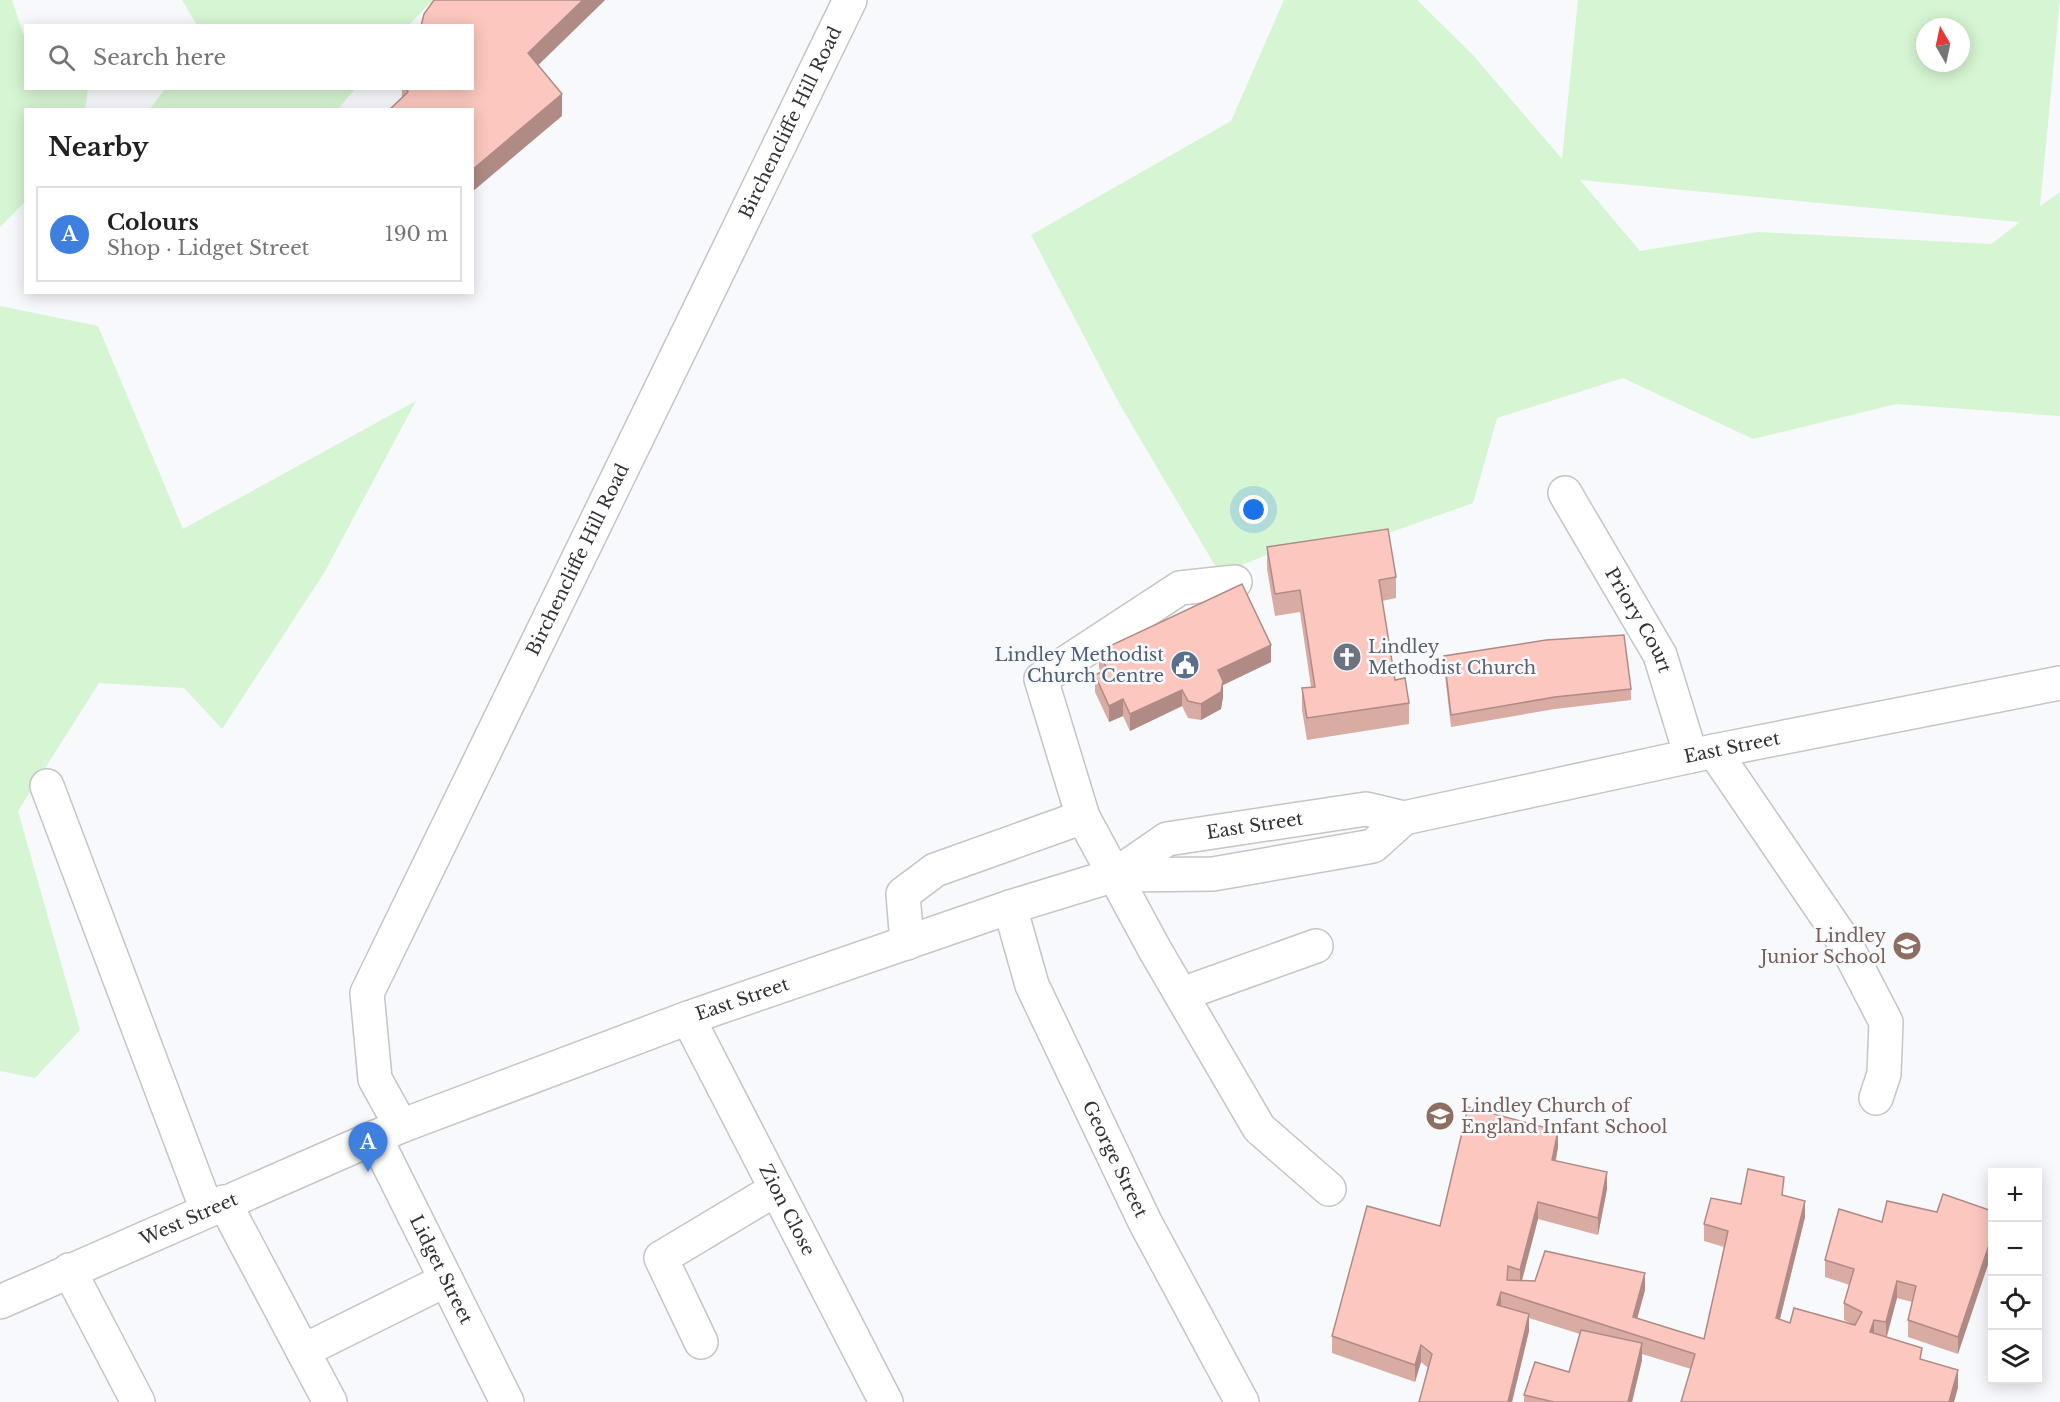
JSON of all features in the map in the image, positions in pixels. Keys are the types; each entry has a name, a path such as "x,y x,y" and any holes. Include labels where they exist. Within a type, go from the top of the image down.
{"street":[{"name":"Birchencliffe Hill Road","path":"388,1131 375,1079 367,993 850,0"},
{"name":"Priory Court","path":"1565,492 1660,655 1702,753 1845,943 1886,1022 1884,1074 1876,1098"},
{"path":"1235,582 1180,588 1041,679 1083,817 1182,994 1259,1128 1329,1189"},
{"name":"East Street","path":"388,1131 688,1018 1010,907 1115,875 1167,839 1366,809 1404,818 1702,753 2060,683"},
{"path":"47,786 216,1206 303,1351 330,1402"},
{"path":"907,943 903,894 935,870 1083,817"},
{"name":"George Street","path":"1010,907 1032,985 1145,1222 1242,1402"},
{"path":"1182,994 1316,946"},
{"name":"Zion Close","path":"688,1018 886,1402"},
{"name":"West Street","path":"0,1302 388,1131"},
{"name":"Lidget Street","path":"388,1131 447,1280 507,1402"},
{"path":"702,1341 661,1258 776,1190"},
{"path":"69,1270 138,1402"},
{"path":"303,1351 447,1280"}],"green space":[{"path":"0,0 12,0 24,36 24,90 88,90 85,108 24,108 24,203 0,227"},
{"path":"182,0 433,0 410,24 196,24"},
{"path":"1284,0 1417,0 1473,55 1562,159 1578,0 2060,0 2040,206 2060,192 2060,416 1896,404 1753,439 1623,378 1497,418 1473,503 1383,535 1279,550 1220,574 1119,403 1031,235 1231,121","holes":["1580,180 2019,222 1991,244 1757,232 1640,251"]},
{"path":"164,90 354,90 339,108 151,108"},
{"path":"0,306 98,326 183,529 416,401 324,573 222,729 184,688 99,683 18,811 80,1030 35,1078 0,1071"}],"building":[{"path":"434,0 583,0 528,53 562,94 474,168 474,108 391,108 408,90 474,90 474,24 422,24 424,14"},
{"name":"Lindley Methodist Church","path":"1388,529 1396,577 1379,580 1395,680 1405,678 1409,703 1307,718 1302,688 1315,687 1300,590 1275,594 1267,547"},
{"name":"Lindley Methodist Church Centre","path":"1242,584 1271,645 1218,670 1223,681 1221,692 1201,704 1188,701 1182,690 1130,714 1123,699 1109,706 1095,675 1107,669 1099,651"},
{"path":"1624,635 1631,689 1555,697 1451,715 1444,656 1546,640"},
{"path":"1468,1107 1558,1131 1552,1160 1607,1172 1598,1218 1538,1202 1520,1270 1508,1266 1507,1280 1535,1281 1545,1251 1645,1273 1633,1317 1704,1339 1728,1231 1704,1224 1711,1198 1741,1204 1748,1169 1784,1177 1782,1195 1805,1201 1776,1318 1790,1323 1794,1308 1855,1325 1862,1312 1844,1303 1854,1269 1825,1260 1839,1209 1882,1222 1887,1201 1937,1212 1943,1194 1988,1210 1988,1248 1958,1337 1908,1320 1916,1286 1897,1281 1886,1322 1874,1320 1870,1332 1922,1348 1920,1359 1958,1370 1949,1402 1681,1402 1695,1354 1501,1292 1497,1305 1529,1314 1508,1402 1419,1402 1432,1354 1421,1345 1415,1365 1332,1336 1367,1206 1440,1226"},
{"path":"1581,1330 1642,1343 1628,1402 1554,1402 1524,1395 1535,1362 1569,1372"}],"place":[{"name":"Lindley Methodist Church","path":"1347,657"},
{"name":"Lindley Methodist Church Centre","path":"1185,665"},
{"name":"Lindley Junior School","path":"1907,946"},
{"name":"Lindley Church of England Infant School","path":"1440,1116"},
{"name":"Colours","path":"368,1172"}]}
